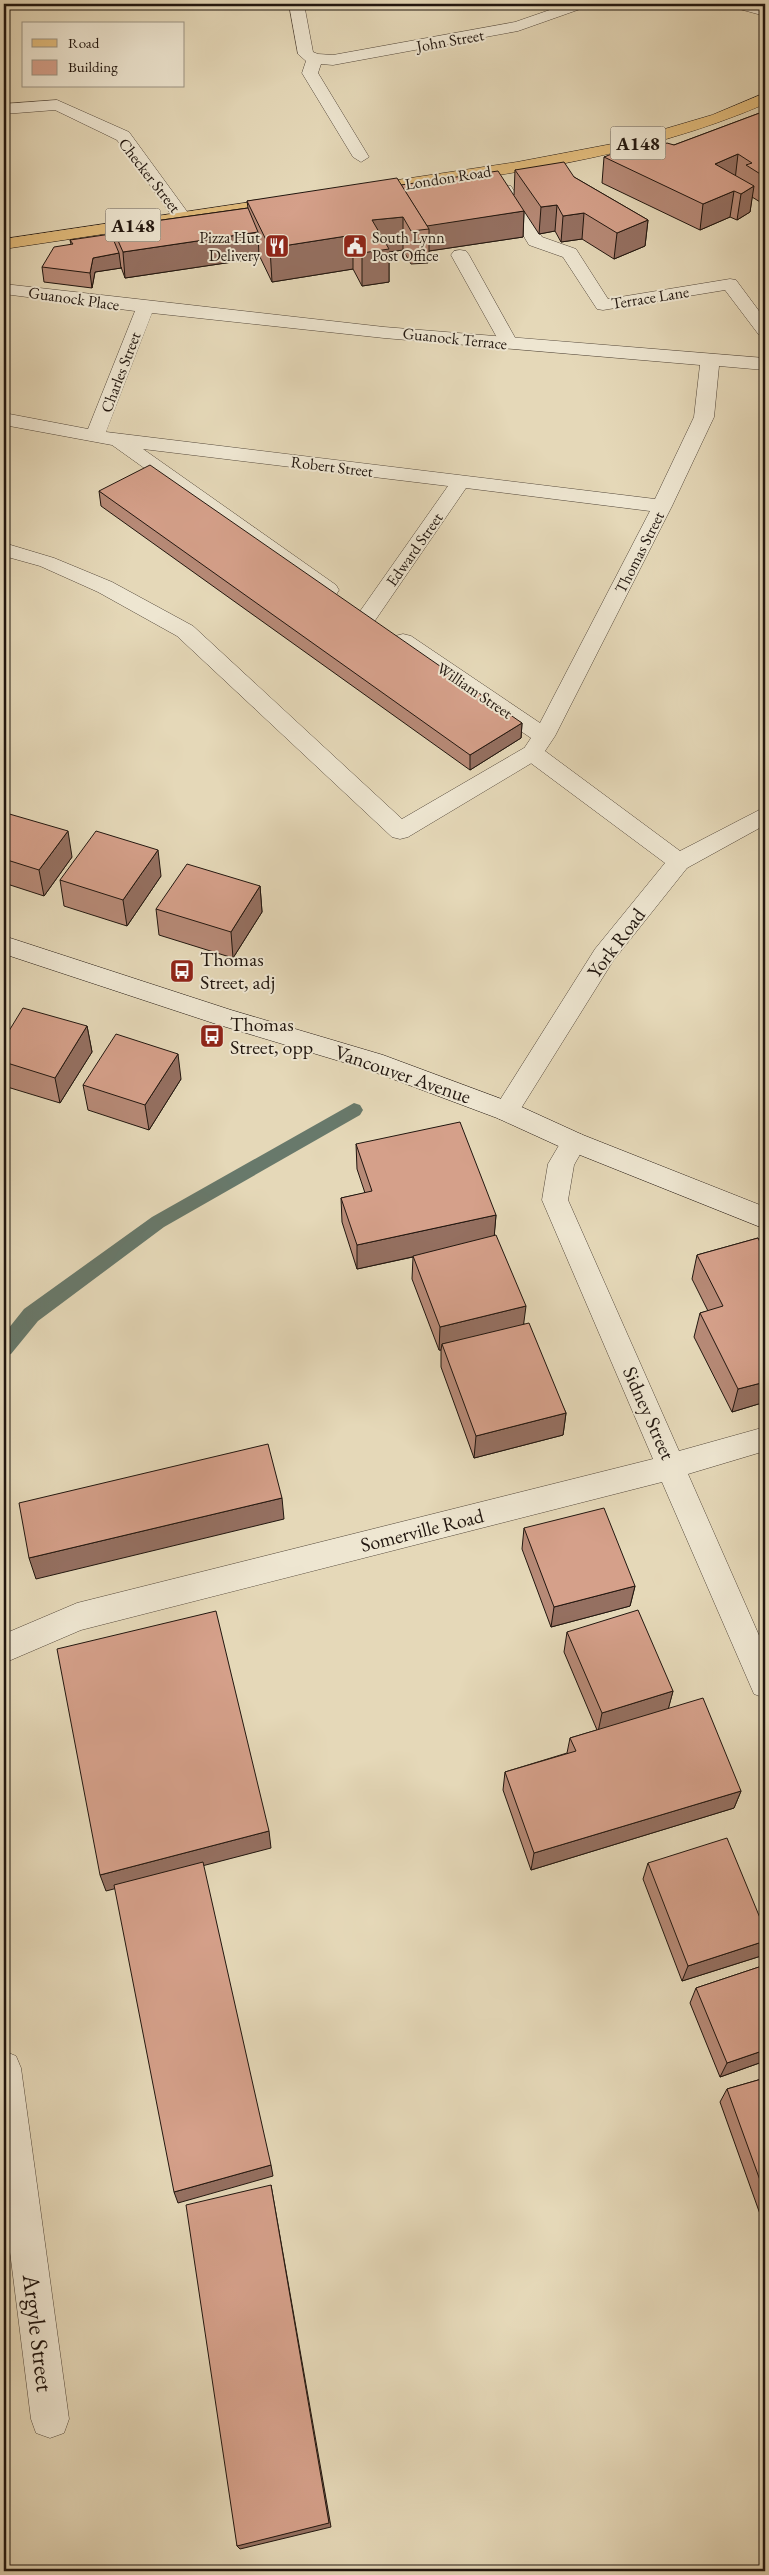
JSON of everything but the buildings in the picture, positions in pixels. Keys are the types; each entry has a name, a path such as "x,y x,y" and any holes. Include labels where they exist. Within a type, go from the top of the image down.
{"main road":[{"name":"London Road","path":"346,193 579,157 662,138 714,121 765,98"},
{"name":"A148","path":"4,244 299,200"}],"street":[{"path":"296,4 306,54 315,59 310,72 362,157"},
{"name":"John Street","path":"315,59 333,60 474,36 518,26 581,4"},
{"path":"737,4 765,11"},
{"name":"Checker Street","path":"4,109 57,105 123,136 182,217"},
{"name":"Terrace Lane","path":"492,170 535,241 570,252 603,305 730,284 765,331"},
{"path":"460,255 509,344"},
{"name":"Guanock Place","path":"4,288 145,308"},
{"name":"Guanock Terrace","path":"145,308 509,344 765,364"},
{"name":"Charles Street","path":"95,435 145,308"},
{"name":"Thomas Street","path":"538,745 662,506 704,417 710,361"},
{"name":"Robert Street","path":"4,418 118,440 662,506"},
{"name":"William Street","path":"118,440 354,608 538,745 679,862"},
{"name":"Edward Street","path":"354,608 461,481"},
{"path":"4,549 47,562 105,587 185,631 400,830 538,745"},
{"name":"York Road","path":"506,1111 604,955 679,862 765,815"},
{"name":"Vancouver Avenue","path":"4,945 226,1017 374,1062 506,1111 574,1142 765,1218"},
{"name":"Sidney Street","path":"574,1142 561,1164 555,1200 765,1684"},
{"name":"Somerville Road","path":"4,1649 77,1617 672,1467 765,1439"},
{"name":"Argyle Street","path":"4,2068 50,2419"}],"waterway":[{"path":"4,1348 31,1315 158,1222 354,1110"}],"place":[{"name":"Pizza Hut Delivery","path":"277,246"},
{"name":"South Lynn Post Office","path":"355,246"},
{"name":"Thomas Street, adj","path":"182,971"},
{"name":"Thomas Street, opp","path":"212,1036"}]}
